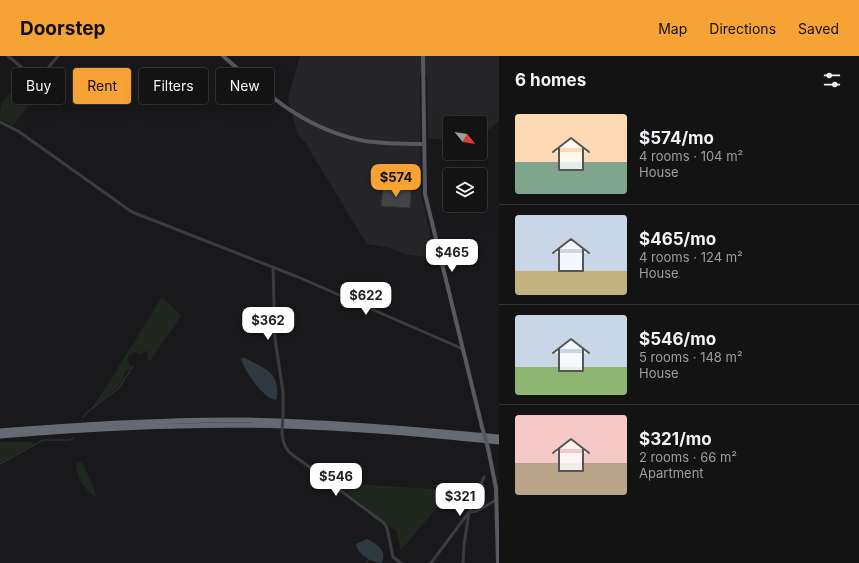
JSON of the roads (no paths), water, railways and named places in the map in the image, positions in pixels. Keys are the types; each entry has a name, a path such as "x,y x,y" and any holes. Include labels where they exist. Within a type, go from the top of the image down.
{"highway":[{"path":"0,431 139,422 248,420 364,426 499,437"},
{"path":"0,436 132,427 248,425 364,430 499,442"}],"main road":[{"path":"223,56 280,104 297,116 322,128 344,136 370,141 424,144"},
{"path":"423,56 424,188 427,208 493,472 496,500 498,563"}],"street":[{"path":"48,68 58,56"},
{"path":"11,57 23,68"},
{"path":"0,122 18,131 132,212 273,267 463,349"},
{"path":"273,267 276,345 282,392 282,433 285,448 386,525 393,557 401,563"},
{"path":"431,563 469,512 484,478"},
{"path":"469,512 477,511 496,500"},
{"path":"464,563 464,545 469,512"}],"waterway":[{"path":"83,418 85,414 120,387 133,366"},
{"path":"0,464 43,440 70,440 74,438"},
{"path":"365,563 370,559"}]}
